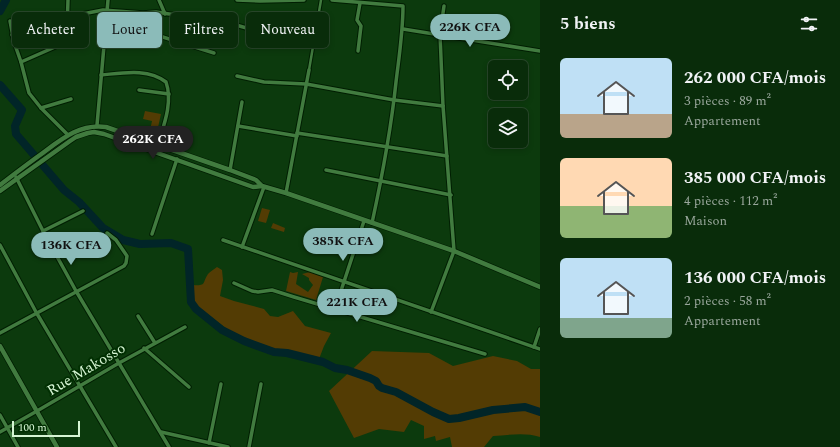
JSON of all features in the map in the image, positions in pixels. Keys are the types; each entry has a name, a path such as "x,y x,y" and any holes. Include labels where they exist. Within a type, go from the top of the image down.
{"street":[{"path":"67,12 68,0"},
{"path":"107,10 108,0"},
{"path":"159,0 165,14"},
{"path":"237,0 304,0"},
{"path":"319,12 321,0"},
{"path":"332,0 403,6 403,29 394,100 382,181 372,224"},
{"path":"358,51 361,26 357,20 360,3"},
{"path":"431,312 454,251 451,195 443,106 440,34 444,6"},
{"path":"89,12 107,10 143,13 156,12 214,20 246,28"},
{"path":"10,21 12,35"},
{"path":"403,29 540,51"},
{"path":"162,37 214,53"},
{"path":"16,48 29,93 41,108 68,135"},
{"path":"21,62 54,48"},
{"path":"98,125 104,48"},
{"path":"286,193 313,48"},
{"path":"101,74 147,74 161,78 166,82 170,94 164,127 158,144"},
{"path":"237,76 264,82 306,84 394,100 443,106"},
{"path":"139,90 170,94"},
{"path":"41,108 71,99"},
{"path":"230,170 242,102"},
{"path":"42,157 68,135 81,129 98,125 121,131 230,170 256,180 263,186"},
{"path":"238,126 387,146 447,156"},
{"path":"0,185 42,157 76,137 94,132 124,140 252,187 263,186 286,193 372,224 454,251 540,287"},
{"path":"152,234 177,159"},
{"path":"326,170 451,195"},
{"path":"0,190 15,176"},
{"path":"15,176 43,231 76,290 169,447"},
{"path":"242,247 263,186"},
{"path":"43,231 83,210"},
{"path":"335,309 364,220"},
{"path":"0,333 76,290 120,268 126,263 127,256 116,240 107,233"},
{"path":"223,240 344,283 540,349"},
{"path":"0,245 36,312 116,447"},
{"path":"234,283 252,291 258,292 272,290 485,354"},
{"path":"138,316 155,343"},
{"name":"Rue Makosso","path":"0,432 80,386 118,362 185,327"},
{"path":"534,347 540,329"},
{"path":"0,346 58,447"},
{"path":"144,348 189,387"},
{"path":"209,443 221,384"},
{"path":"248,447 262,384"},
{"path":"0,415 18,447"},
{"path":"161,432 228,447"}],"shaded area":[{"path":"145,111 161,114 157,132 150,130 152,121 143,119"},
{"path":"262,208 270,210 266,223 258,221"},
{"path":"273,223 285,228 284,232 271,228"},
{"path":"217,267 222,270 223,280 220,296 264,309 270,316 278,317 293,311 305,326 331,333 319,359 262,346 231,332 195,305 192,290 193,285 200,285 204,283 208,274"},
{"path":"290,272 298,272 296,284 308,292 313,285 309,278 302,274 310,272 323,277 316,300 286,291"},
{"path":"372,351 429,353 453,366 493,356 517,361 531,369 540,369 540,437 523,434 493,436 484,447 452,447 450,437 436,441 435,436 424,439 424,426 411,420 404,432 379,429 354,438 329,391"}],"waterway":[{"path":"0,11 6,0"},
{"path":"0,85 22,110 15,126 16,134 64,190 79,202 103,228 123,240 140,244 171,243 188,249 191,302 196,309 222,330 244,341 274,352 287,353 323,362 335,368 347,370 370,378 376,381 382,388 396,392 449,419 493,410 525,407 540,412"}]}
